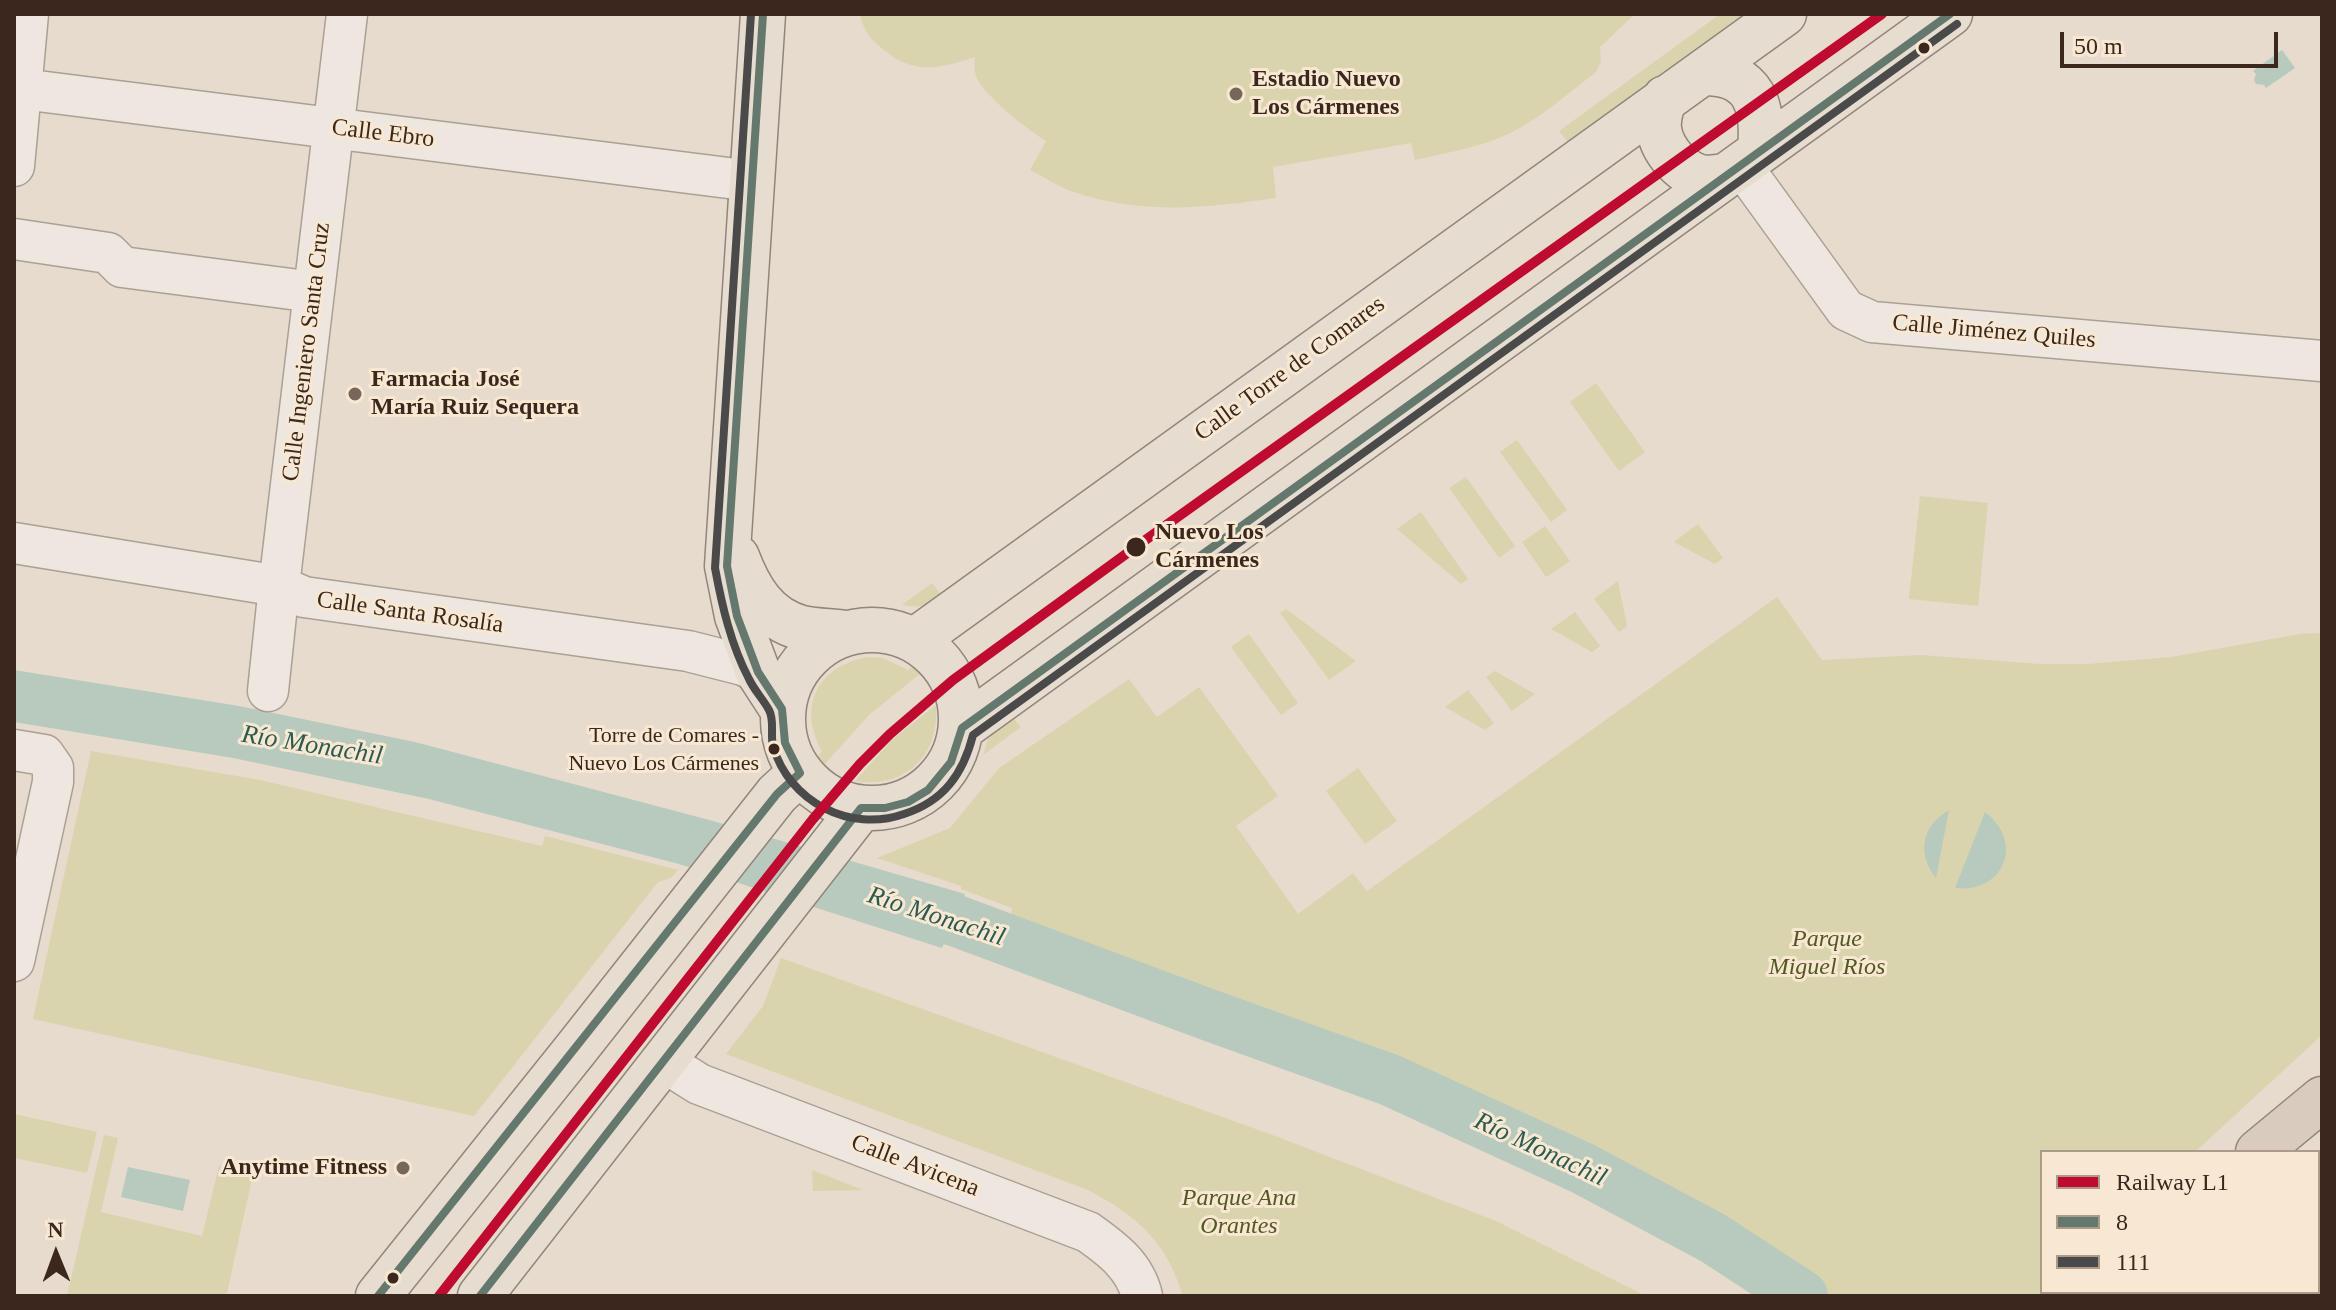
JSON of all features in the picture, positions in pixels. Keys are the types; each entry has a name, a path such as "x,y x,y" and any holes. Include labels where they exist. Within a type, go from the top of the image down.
{"highway":[{"path":"2260,1150 2307,1111 2322,1090"}],"main road":[{"path":"763,14 727,566 737,616 758,672 782,709"},
{"path":"1704,73 1720,73 1735,78 1748,88 1758,103 1762,127 1742,164 1705,178 1688,172 1664,147 1659,129 1660,111 1665,98 1784,14"},
{"path":"962,728 1950,14"},
{"name":"Calle Torre de Comares","path":"915,640 1665,98"},
{"path":"480,1296 851,822 908,802 928,790 951,762 962,728 961,703 944,664 915,640 881,629 846,633 802,628 780,619 760,603 746,580 728,532"},
{"path":"378,1296 788,783 782,709 792,677 815,650 846,633"},
{"path":"788,783 816,790 830,799 851,822"}],"street":[{"path":"14,166 17,88 28,14"},
{"name":"Calle Ingeniero Santa Cruz","path":"268,691 347,14"},
{"name":"Calle Ebro","path":"17,88 752,181"},
{"name":"Calle Jiménez Quiles","path":"1742,164 1846,310 1872,322 2322,361"},
{"path":"14,239 108,253 122,267 314,292"},
{"name":"Calle Santa Rosalía","path":"14,543 279,586 304,597 688,651 758,672"},
{"path":"14,750 44,755 53,768 53,782 14,961"},
{"name":"Calle Avicena","path":"664,1062 699,1084 1088,1232 1126,1262 1142,1296"}],"green space":[{"name":"Estadio Nuevo Los Cármenes","path":"860,14 1635,14 1600,47 1601,62 1596,72 1540,115 1504,136 1415,160 1411,143 1273,167 1276,198 1200,207 1149,207 1099,199 1068,190 1030,170 1046,141 1029,130 984,89 976,76 975,57 939,66 907,64 871,38"},
{"path":"1720,14 1753,14 1571,146 1559,131"},
{"path":"1596,383 1645,452 1619,471 1570,402"},
{"path":"1517,440 1567,510 1551,522 1500,452"},
{"path":"1466,477 1515,546 1499,558 1449,488"},
{"path":"1920,496 1988,503 1978,606 1909,599"},
{"path":"1421,512 1468,579 1461,584 1397,529"},
{"path":"1698,524 1723,558 1715,564 1674,542"},
{"path":"1545,526 1570,561 1546,577 1522,542"},
{"path":"1618,581 1627,626 1619,632 1594,599"},
{"path":"932,583 944,598 924,606 902,605"},
{"name":"Parque Miguel Ríos","path":"1777,597 1822,660 1921,655 2040,664 2088,664 2171,657 2300,634 2322,633 2322,1035 2197,1150 2040,1150 2040,1294 2045,1294 2043,1296 1828,1296 1720,1227 1534,1132 1347,1051 1010,921 1012,908 961,889 961,886 877,858 950,828 999,768 1129,679 1157,717 1199,687 1278,796 1236,826 1298,914 1353,873 1367,891"},
{"path":"1286,609 1356,661 1329,680 1280,613"},
{"path":"1575,612 1600,646 1592,652 1551,629"},
{"path":"1249,634 1298,703 1281,715 1231,647"},
{"path":"868,657 883,658 908,670 913,666 921,673 869,715 824,765 817,757 822,751 812,719 812,704 817,690 836,669"},
{"path":"1495,671 1535,694 1512,711 1486,677"},
{"path":"1468,690 1494,723 1485,730 1445,707"},
{"path":"936,705 932,739 916,765 890,780 855,781 892,740"},
{"path":"1011,716 1021,727 983,755 991,730"},
{"path":"91,751 260,780 542,846 545,836 678,870 671,878 658,882 474,1116 33,1019"},
{"path":"1358,768 1397,821 1365,844 1326,791"},
{"name":"Parque Ana Orantes","path":"781,958 1278,1137 1496,1221 1646,1296 1183,1296 1168,1260 1148,1232 1121,1210 1088,1190 726,1054 763,1006"},
{"path":"14,1114 97,1132 87,1173 14,1158"},
{"path":"104,1135 118,1138 101,1212 202,1236 219,1166 253,1174 227,1293 218,1296 67,1296"},
{"path":"812,1170 863,1190 813,1191"}],"water":[{"path":"2282,50 2295,68 2266,88 2256,84 2253,71"},
{"path":"14,670 239,706 415,742 713,821 965,894 942,948 679,864 429,799 233,758 14,722"},
{"path":"1949,810 1936,878 1926,859 1925,841 1933,824"},
{"path":"1985,812 2004,837 2006,851 2003,864 1986,883 1972,888 1955,888"},
{"path":"128,1167 190,1180 183,1211 121,1197"}],"waterway":[{"name":"Río Monachil","path":"887,900 954,920 1390,1080 1582,1168 1713,1238 1802,1296"}],"rail line":[{"name":"L1","path":"439,1296 813,819 890,734 953,680 1137,546 1882,14"}],"transit line":[{"name":"111","path":"751,14 715,568 737,653 771,714 773,746 781,766 807,797 824,808 843,816 863,819 884,819 904,814 930,802 957,774 973,735 1957,24"},
{"name":"8","path":"378,1296 777,794 800,773 785,743 782,709 758,672 737,616 727,566 763,14"},
{"name":"8","path":"480,1296 861,808 885,808 908,802 928,790 951,762 962,728 1950,14"}],"place":[{"name":"Estadio Nuevo Los Cármenes","path":"1236,94"},
{"name":"Farmacia José María Ruiz Sequera","path":"355,394"},
{"name":"Nuevo Los Cármenes","path":"1136,547"},
{"name":"Torre de Comares - Nuevo Los Cármenes","path":"774,749"},
{"name":"Anytime Fitness","path":"403,1168"}]}
